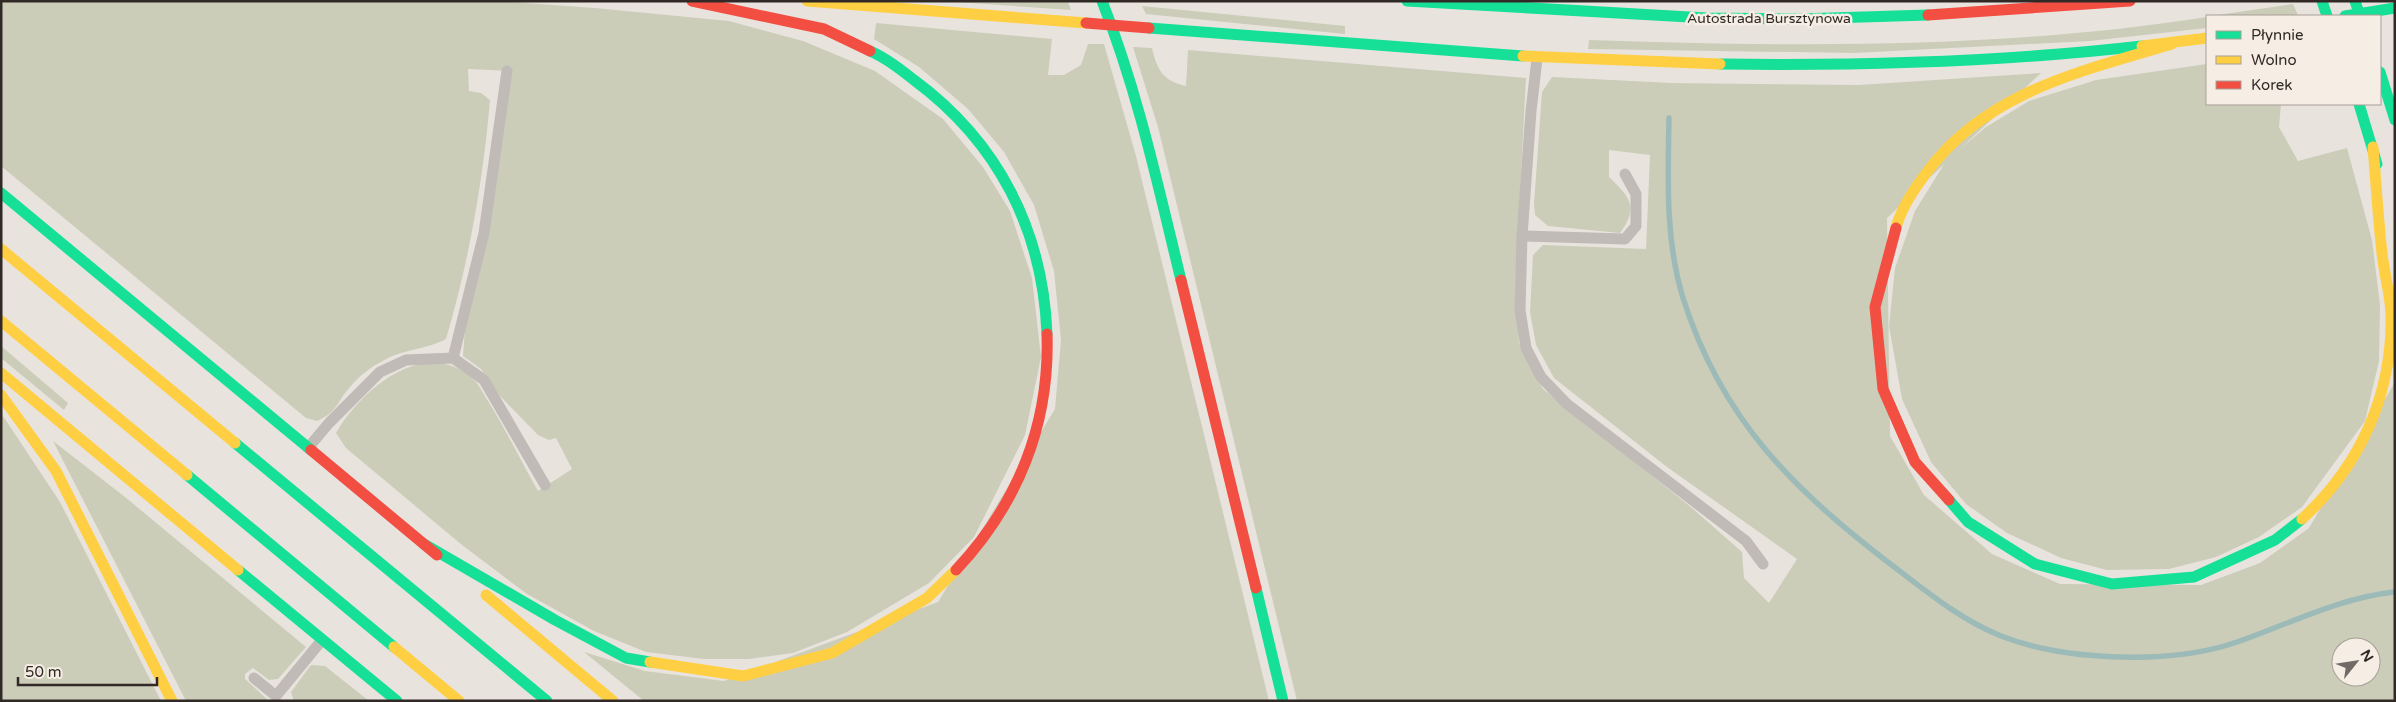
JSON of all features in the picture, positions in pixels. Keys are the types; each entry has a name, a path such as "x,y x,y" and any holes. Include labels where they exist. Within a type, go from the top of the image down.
{"highway":[{"path":"424,544 626,658 743,676 832,653 927,598 973,552 1002,510 1015,486 1027,461 1041,417 1048,365 1046,312 1042,281 1026,223 1016,199 990,156 941,100 883,57 824,29 692,1"},
{"path":"807,1 1537,59 1753,65 1896,64 2066,54 2172,44 2206,38"},
{"path":"1102,1 1134,88 1283,701"},
{"name":"Autostrada Bursztynowa","path":"1407,1 1651,17 1750,19 1950,15 2130,1"},
{"path":"2322,1 2327,15"},
{"path":"2355,1 2360,15"},
{"path":"2351,15 2395,8"},
{"path":"2172,44 2053,80 2021,93 1982,116 1947,147 1923,177 1906,205 1884,257 1875,309 1875,339 1880,374 1896,428 1918,468 1946,503 1988,539 2032,563 2087,580 2158,584 2188,579 2223,568 2265,547 2291,529 2332,489 2350,464 2373,420 2385,381 2389,356 2391,310 2382,257 2373,148"},
{"path":"2381,75 2395,120"},
{"path":"2359,105 2373,148 2390,217"},
{"path":"1,194 613,701"},
{"path":"1,249 547,701"},
{"path":"1,321 459,701"},
{"path":"1,373 397,701"},
{"path":"1,395 56,471 172,701"}],"lane":[{"path":"1537,59 1522,236 1520,310 1526,348 1541,377 1567,404 1746,541 1763,564"},
{"path":"453,358 484,233 507,71"},
{"path":"1522,236 1625,239 1636,226 1636,194 1625,174"},
{"path":"308,448 329,422 380,372 406,360 453,358 484,380 545,485"},
{"path":"254,678 278,698 322,640"}],"green space":[{"path":"1,1 496,1 595,8 729,21 803,41 875,71 943,119 983,167 1010,211 1032,278 1041,357 1025,435 974,537 929,583 847,632 793,653 749,659 704,659 646,652 594,631 527,594 462,545 346,448 336,433 347,416 379,384 397,372 417,365 437,363 456,368 477,383 538,491 572,469 556,438 549,440 538,435 500,396 481,369 463,356 465,328 511,71 468,69 469,91 481,93 490,100 474,221 462,280 446,339 397,354 373,367 354,383 329,414 317,421 306,418 1,166"},
{"path":"942,1 1058,1 1068,2 1071,10"},
{"path":"2293,4 2298,15 2218,15"},
{"path":"1142,6 1345,26 1345,34 1146,14"},
{"path":"2206,17 2206,28 2090,41 1854,53 1588,49 1589,40 1744,44 1899,43 2053,35"},
{"path":"876,23 1052,39 1048,75 1064,75 1081,65 1088,44 1104,44 1136,156 1269,701 644,701 584,652 645,671 724,681 938,602 1055,409 1061,340 1054,271 1034,205 1004,152 968,109 919,67 874,39"},
{"path":"1133,47 1152,48 1156,63 1166,78 1186,86 1188,50 1526,78 1515,290 1519,343 1543,389 1692,508 1742,552 1744,578 1769,603 1797,559 1667,467 1554,378 1536,345 1530,312 1533,255 1543,245 1646,249 1650,155 1609,150 1609,177 1630,203 1629,216 1620,233 1548,226 1535,215 1534,204 1542,92 1552,77 1672,83 1859,85 2041,73 1887,218 1890,436 1924,495 1992,554 2060,584 2201,585 2260,563 2309,528 2395,382 2395,701 1297,701 1158,127"},
{"path":"2206,64 2206,105 2281,105 2279,127 2298,161 2347,148 2372,240 2380,305 2379,361 2365,421 2302,507 2259,537 2216,557 2169,569 2107,570 2061,558 2007,533 1966,504 1931,462 1902,399 1889,326 1895,268 1915,211 1946,161 1986,127 2029,101 2096,80"},
{"path":"1,346 68,403 64,410 1,358"},
{"path":"1,413 60,502 161,701 1,701"},
{"path":"53,441 125,497 306,647 278,679 269,680 253,668 245,674 245,679 269,701 186,701"},
{"path":"311,665 325,666 369,701 294,701 291,692"}],"waterway":[{"path":"1669,118 1670,231 1677,276 1699,342 1718,381 1740,417 1765,450 1793,480 1857,538 1958,614 2001,636 2055,651 2092,656 2159,656 2193,653 2215,648 2256,635 2314,612 2354,600 2394,592"}],"traffic: fast":[{"path":"1102,1 1137,104 1181,280"},
{"path":"1407,1 1707,18 1798,19 1928,15"},
{"path":"2322,1 2327,15"},
{"path":"2355,1 2360,15"},
{"path":"2351,15 2395,8"},
{"path":"1149,28 1523,56"},
{"path":"1720,64 1931,62 2037,56 2142,46"},
{"path":"870,51 898,68 944,104 970,131 992,160 1010,191 1025,224 1036,259 1044,296 1047,334"},
{"path":"2381,75 2395,120"},
{"path":"2359,105 2377,164"},
{"path":"1,193 311,450"},
{"path":"235,443 547,701"},
{"path":"187,475 394,647"},
{"path":"1949,500 1968,522 2035,564 2112,584 2194,577 2275,540 2302,519"},
{"path":"424,544 555,620 626,658 650,662"},
{"path":"238,570 397,701"},
{"path":"1256,588 1283,701"}],"traffic: slow":[{"path":"807,1 1086,23"},
{"path":"2142,46 2206,38"},
{"path":"1896,228 1908,199 1927,172 1951,145 1978,122 2007,103 2070,75 2172,44"},
{"path":"1523,56 1720,64"},
{"path":"2302,519 2323,498 2357,451 2379,399 2386,371 2390,343 2391,313 2382,253 2373,147"},
{"path":"1,249 235,443"},
{"path":"1,321 187,475"},
{"path":"1,373 238,570"},
{"path":"1,395 56,471 172,701"},
{"path":"650,662 743,676 832,653 927,598 956,570"},
{"path":"486,595 613,701"},
{"path":"394,647 459,701"}],"traffic: jam":[{"path":"692,1 824,29 870,51"},
{"path":"1928,15 2130,1"},
{"path":"1086,23 1149,28"},
{"path":"1896,228 1875,307 1883,389 1915,462 1949,500"},
{"path":"1181,280 1256,588"},
{"path":"956,570 978,545 997,518 1013,490 1026,461 1036,431 1043,400 1047,334"},
{"path":"311,450 437,555"}]}
